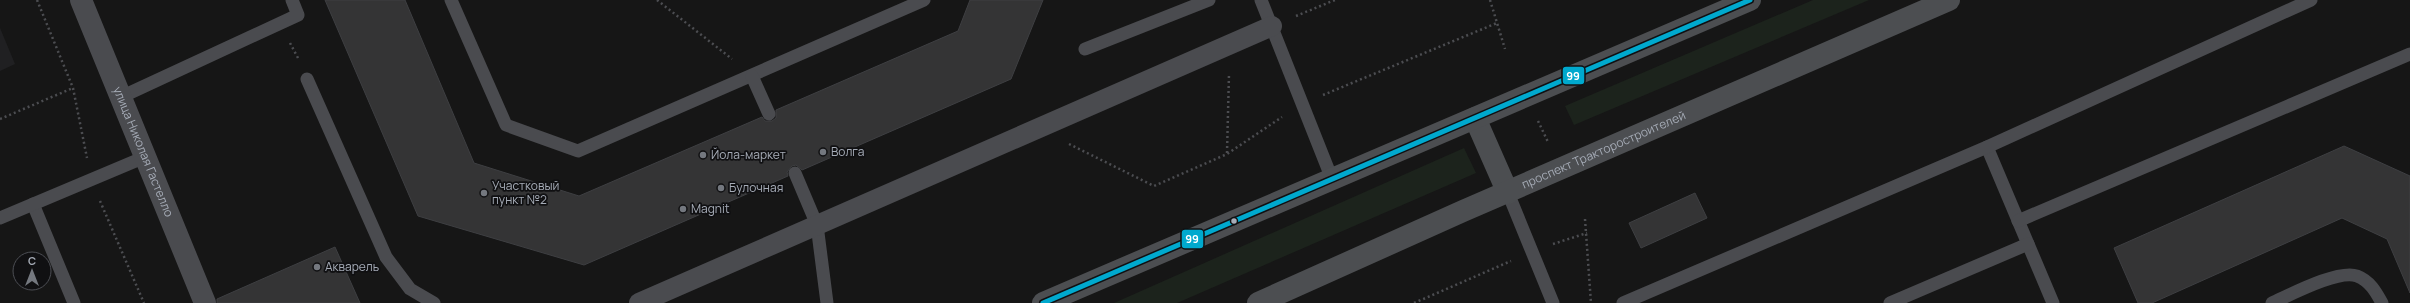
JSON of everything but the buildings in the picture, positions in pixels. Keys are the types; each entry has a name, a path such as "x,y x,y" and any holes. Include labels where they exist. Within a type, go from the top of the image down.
{"main road":[{"path":"1043,303 1750,0"},
{"name":"проспект Тракторостроителей","path":"1258,303 1949,0"},
{"path":"1475,118 1508,193"}],"street":[{"name":"улица Николая Гастелло","path":"81,0 205,303"},
{"path":"639,303 1272,26"}],"lane":[{"path":"121,97 298,15 292,0"},
{"path":"451,0 506,125 578,151 924,0"},
{"path":"1085,49 1209,0"},
{"path":"1261,0 1332,180"},
{"path":"1623,303 1987,147 2311,0"},
{"path":"2018,220 2410,54"},
{"path":"752,76 769,114"},
{"path":"307,78 386,257 410,289 434,303"},
{"path":"1987,147 2053,303"},
{"path":"0,218 146,157"},
{"path":"795,173 817,225 826,303"},
{"path":"1508,193 1553,303"},
{"path":"33,204 74,303"},
{"path":"1890,303 2028,244"},
{"path":"2272,303 2332,277 2357,276 2374,288 2382,303"}],"path":[{"path":"0,119 73,88 37,0"},
{"path":"657,0 752,76"},
{"path":"1272,26 1335,0"},
{"path":"1490,0 1505,48"},
{"path":"281,23 307,78"},
{"path":"1038,128 1154,186 1227,154 1302,104 1497,23"},
{"path":"1227,154 1230,45"},
{"path":"1538,120 1548,142"},
{"path":"1586,220 1592,303"},
{"path":"1414,303 1532,252 1587,233"}],"shaded area":[{"path":"1813,0 1869,0 1574,125 1565,106"},
{"path":"0,28 15,64 0,71"},
{"path":"1464,148 1476,173 1177,303 1114,303"}],"transit line":[{"name":"99","path":"1043,303 1750,0"}],"place":[{"name":"Волга","path":"823,152"},
{"name":"Йола-маркет","path":"703,155"},
{"name":"Булочная","path":"721,188"},
{"name":"Участковый пункт №2","path":"484,193"},
{"name":"Magnit","path":"683,209"},
{"name":"Акварель","path":"317,267"}]}
